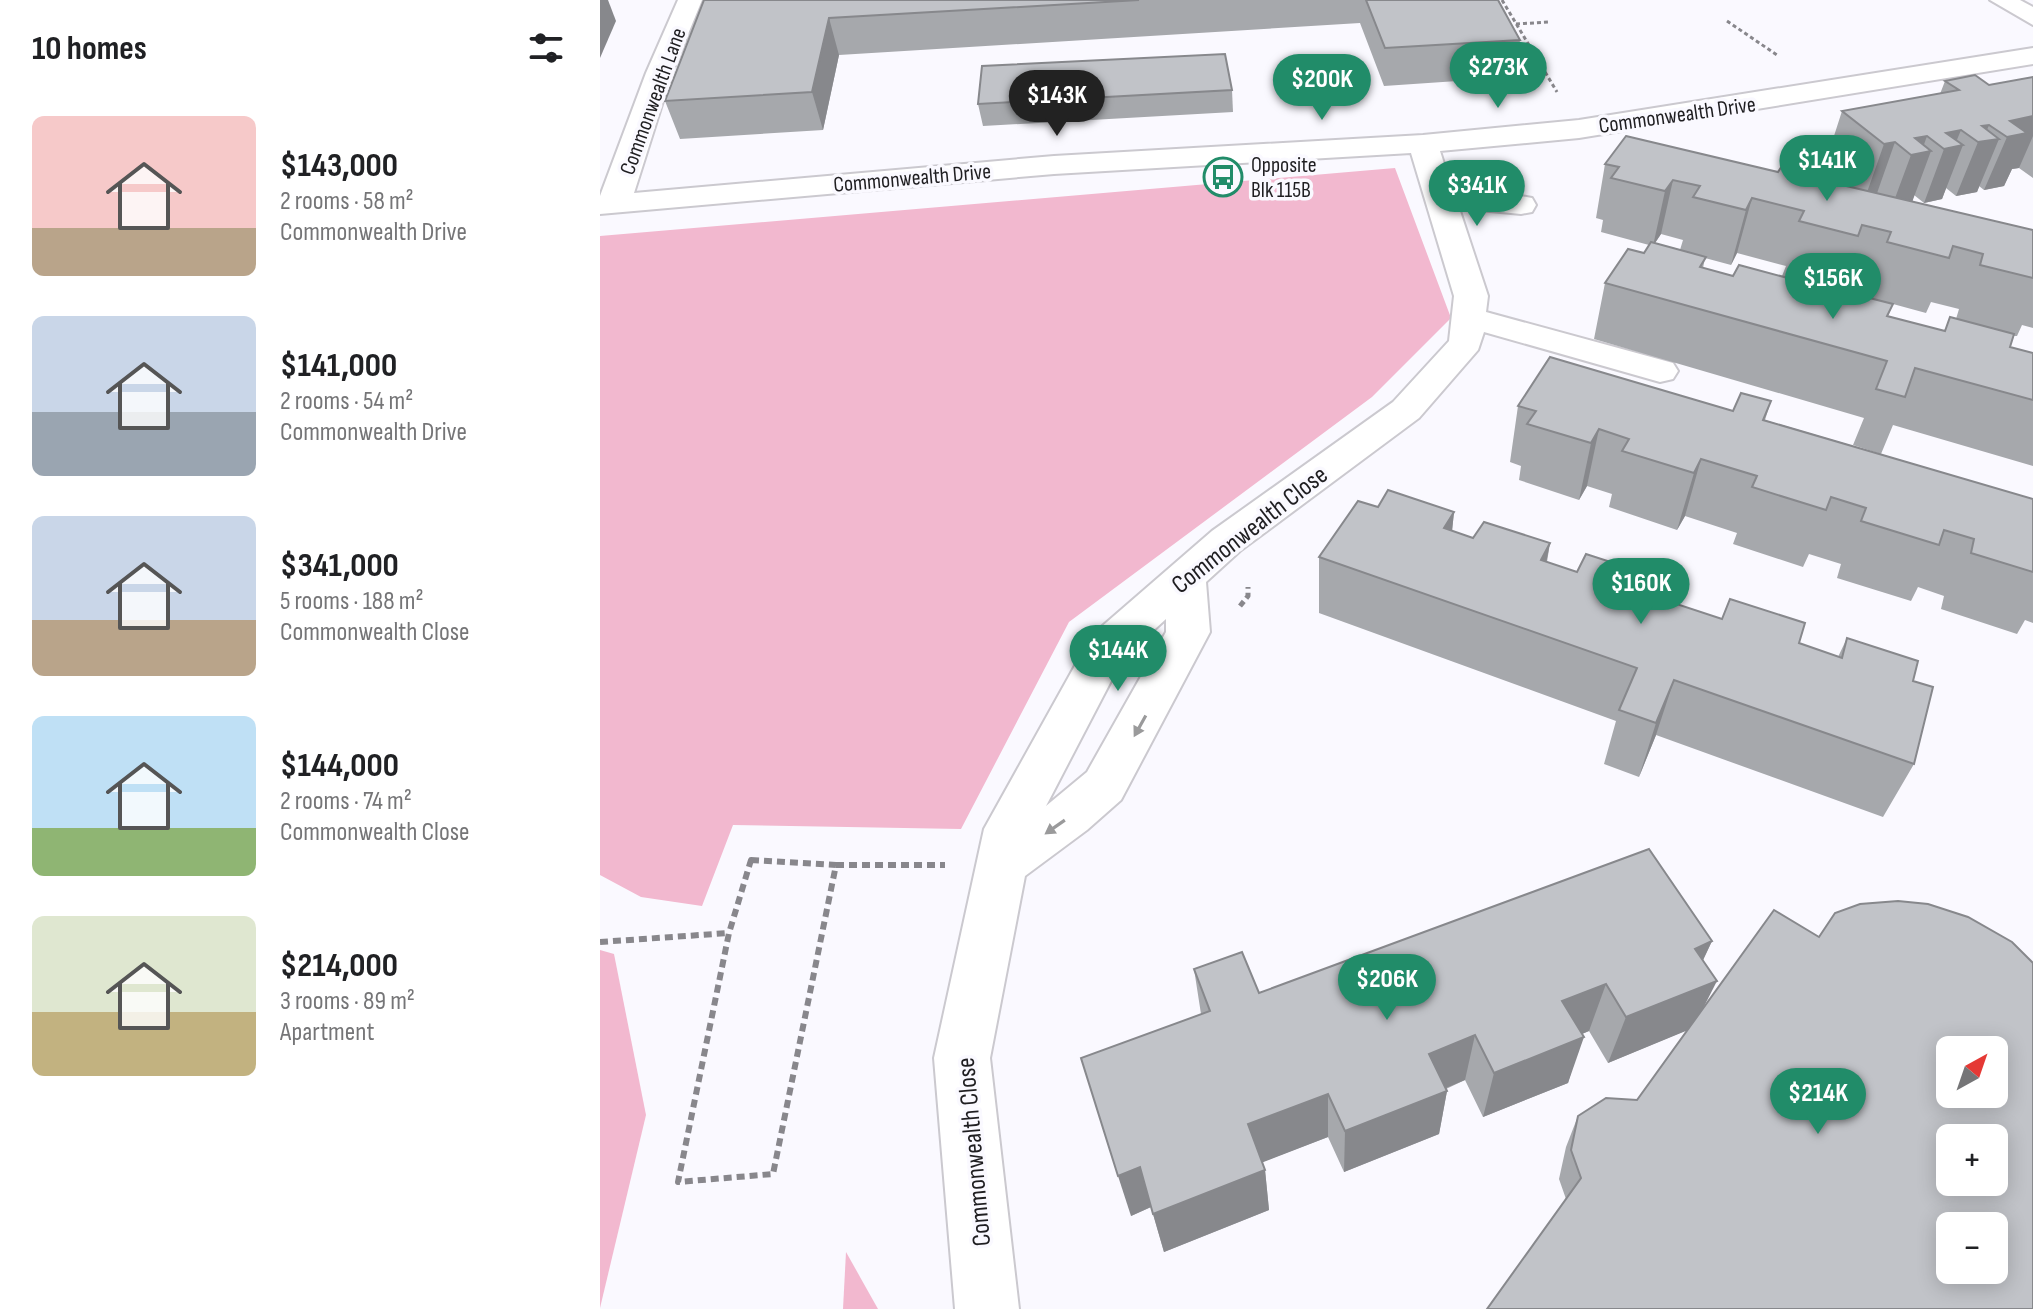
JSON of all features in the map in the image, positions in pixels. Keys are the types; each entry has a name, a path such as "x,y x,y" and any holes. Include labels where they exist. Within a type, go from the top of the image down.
{"street":[{"name":"Commonwealth Lane","path":"607,204 690,0"},
{"path":"2002,0 2033,17"},
{"name":"Commonwealth Drive","path":"607,204 1054,165 1423,144 1579,129 2032,55"},
{"path":"1423,144 1471,296 1471,318 1660,371"},
{"path":"1438,197 1521,205"},
{"name":"Commonwealth Close","path":"987,1309 962,1058 1009,829 1107,647 1226,541 1406,410 1466,343 1471,318"},
{"path":"1001,865 1070,816 1104,786 1149,709 1188,632 1185,577"}],"path":[{"path":"1502,0 1579,129"},
{"path":"1727,21 1787,62"},
{"path":"1516,24 1549,22"},
{"path":"836,865 773,1174 678,1182 729,933 751,860 836,865 1001,865"},
{"path":"600,942 729,933"}],"shaded area":[{"path":"1395,168 1451,318 1372,397 1069,622 961,829 733,825 702,906 641,897 600,875 600,236"},
{"path":"600,950 614,954 646,1115 600,1308"},
{"path":"846,1252 878,1309 843,1309"}],"building":[{"path":"704,0 1139,0 829,18 812,92 665,101"},
{"path":"1366,0 1498,0 1520,40 1385,48"},
{"path":"1225,54 1232,90 978,104 982,66"},
{"path":"1975,75 1989,85 2033,77 2033,116 2010,121 2027,133 2007,137 1989,125 1982,126 1999,139 1978,142 1961,130 1946,133 1963,145 1944,149 1927,136 1915,138 1931,151 1911,155 1895,142 1884,144 1842,111 1959,90 1945,81"},
{"path":"1626,136 1778,172 1785,161 1809,166 1804,176 2033,230 2033,278 1980,265 1983,254 1953,246 1949,258 1887,242 1891,232 1862,225 1858,236 1799,221 1804,211 1752,198 1746,210 1693,197 1700,186 1673,180 1665,191 1611,178 1619,167 1605,164"},
{"path":"1651,242 1706,257 1700,267 1733,276 1739,265 1799,281 1795,292 1824,299 1830,288 1893,304 1887,316 1945,331 1950,317 2014,334 2010,347 2033,353 2033,400 1915,368 1905,397 1876,389 1887,361 1605,283 1628,249 1644,253"},
{"path":"1550,357 1733,411 1741,393 1771,401 1763,420 2033,499 2033,572 1971,553 1974,539 1944,530 1939,545 1861,521 1866,508 1831,497 1826,510 1752,487 1757,476 1701,459 1694,473 1622,451 1629,439 1599,429 1591,443 1527,424 1536,411 1518,406"},
{"path":"1388,490 1454,512 1444,528 1473,538 1484,522 1550,543 1541,560 1577,572 1586,554 1657,577 1649,595 1722,619 1730,599 1805,623 1799,643 1842,658 1847,638 1918,661 1913,681 1933,687 1914,764 1674,680 1656,723 1619,710 1637,668 1319,557 1358,501 1378,507"},
{"path":"1649,849 1712,941 1695,949 1717,981 1626,1017 1606,984 1562,1001 1584,1037 1494,1073 1475,1035 1429,1054 1447,1091 1345,1131 1328,1094 1248,1124 1265,1170 1153,1214 1140,1167 1118,1176 1081,1058 1210,1011 1194,969 1242,952 1259,993"},
{"path":"1898,901 1928,904 1968,917 2012,942 2033,963 2033,1309 1487,1309 1581,1178 1571,1150 1578,1116 1606,1098 1637,1100 1774,910 1819,937 1835,913 1860,904"}],"place":[{"name":"Opposite Blk 115B","path":"1223,177"}]}
